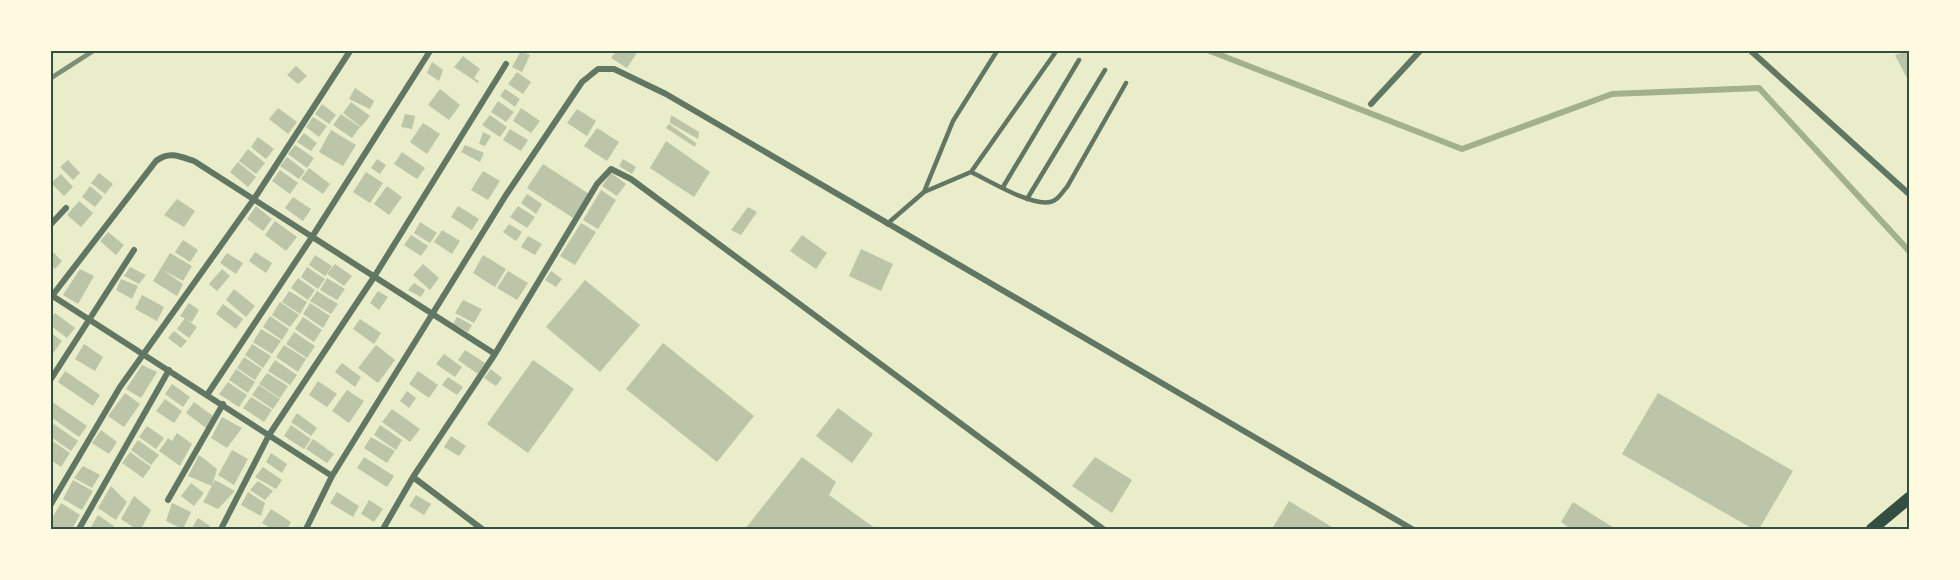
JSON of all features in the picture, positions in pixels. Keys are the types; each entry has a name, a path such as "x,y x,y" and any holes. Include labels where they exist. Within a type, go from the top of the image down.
{"main road":[{"path":"1872,529 1909,498"}],"street":[{"path":"51,504 120,387 146,355 254,199 350,51"},
{"path":"207,395 312,237 430,51"},
{"path":"1371,104 1420,51"},
{"path":"1751,51 1909,194"},
{"path":"221,529 269,435 374,277 506,64"},
{"path":"306,529 332,476 506,195 582,82 598,69 614,69 666,94 1412,529"},
{"path":"332,476 52,296 156,162 165,155 174,154 194,161 495,354"},
{"path":"383,529 413,477 495,354 597,184 611,169 631,178 1103,529"},
{"path":"51,224 66,208"},
{"path":"51,380 134,250"},
{"path":"80,529 169,370"},
{"path":"168,500 223,404"},
{"path":"413,477 482,529"}],"lane":[{"path":"924,192 952,121 997,51"},
{"path":"887,224 924,192 971,172 1055,53"},
{"path":"1003,187 1079,60"},
{"path":"1027,198 1105,70"},
{"path":"971,172 1027,198 1050,202 1058,198 1067,187 1126,83"}],"building":[{"path":"521,51 530,55 522,72 512,67"},
{"path":"616,51 638,51 627,68 611,58"},
{"path":"1909,51 1909,82 1895,55"},
{"path":"463,56 480,69 474,78 479,81 478,83 454,67"},
{"path":"432,62 443,70 439,81 427,73"},
{"path":"296,66 307,76 298,84 287,75"},
{"path":"517,72 531,82 523,94 508,84"},
{"path":"355,88 374,101 370,109 349,99"},
{"path":"440,89 460,105 449,120 428,105"},
{"path":"505,89 520,99 515,107 500,96"},
{"path":"498,101 514,112 506,122 491,112"},
{"path":"351,102 370,116 361,127 343,113"},
{"path":"322,104 336,115 329,124 315,114"},
{"path":"278,108 297,122 288,134 269,119"},
{"path":"521,108 540,121 531,133 513,121"},
{"path":"577,109 596,121 587,136 567,123"},
{"path":"341,114 360,127 352,138 333,125"},
{"path":"405,114 415,116 412,129 401,127"},
{"path":"490,115 507,127 500,137 482,125"},
{"path":"671,115 699,132 698,139 670,123"},
{"path":"313,117 327,126 319,137 306,127"},
{"path":"423,123 440,134 427,154 410,142"},
{"path":"669,124 696,143 695,147 666,128"},
{"path":"597,128 619,142 607,161 584,146"},
{"path":"510,129 528,140 521,151 503,140"},
{"path":"331,130 356,145 343,166 319,152"},
{"path":"483,132 491,136 485,146 479,144"},
{"path":"304,133 317,143 311,151 297,142"},
{"path":"258,137 274,149 266,159 251,147"},
{"path":"666,141 710,172 694,197 650,168"},
{"path":"295,145 314,158 307,168 288,154"},
{"path":"465,145 484,153 480,162 461,152"},
{"path":"248,149 265,163 256,174 239,161"},
{"path":"402,152 425,168 417,179 394,164"},
{"path":"287,157 305,171 299,179 280,166"},
{"path":"377,159 386,165 380,174 371,168"},
{"path":"623,159 636,167 632,174 619,166"},
{"path":"68,160 80,173 73,180 60,167"},
{"path":"238,162 256,177 248,187 230,172"},
{"path":"543,164 589,194 573,218 527,188"},
{"path":"309,168 330,184 323,194 301,179"},
{"path":"280,170 298,183 290,194 272,181"},
{"path":"483,171 500,181 488,200 471,190"},
{"path":"366,172 383,183 370,203 353,192"},
{"path":"99,173 113,184 105,194 91,183"},
{"path":"611,173 626,184 617,196 602,186"},
{"path":"61,174 73,187 64,196 51,183"},
{"path":"90,186 103,197 95,207 82,197"},
{"path":"387,186 402,197 389,215 374,204"},
{"path":"601,190 616,200 598,229 583,220"},
{"path":"527,194 542,204 536,214 521,203"},
{"path":"293,197 311,209 303,221 285,208"},
{"path":"177,199 195,211 184,227 164,215"},
{"path":"79,201 93,213 81,227 67,215"},
{"path":"256,206 272,219 263,231 247,219"},
{"path":"458,206 479,219 472,230 451,217"},
{"path":"518,206 535,217 527,228 510,217"},
{"path":"748,207 757,212 741,235 731,230"},
{"path":"275,221 297,237 286,251 265,235"},
{"path":"420,222 437,233 430,243 414,233"},
{"path":"581,223 596,232 575,265 560,256"},
{"path":"509,224 522,232 516,241 503,232"},
{"path":"442,230 460,241 452,254 434,242"},
{"path":"108,232 124,245 116,255 100,241"},
{"path":"411,235 428,246 421,256 404,245"},
{"path":"802,235 827,253 816,269 790,251"},
{"path":"528,236 542,244 535,255 521,247"},
{"path":"183,240 198,250 190,262 175,252"},
{"path":"861,249 893,264 881,291 849,276"},
{"path":"51,250 62,261 55,269 51,265"},
{"path":"255,252 272,263 266,273 249,261"},
{"path":"170,253 192,266 183,281 163,270 183,284 177,296 153,281"},
{"path":"227,253 243,263 236,274 220,263"},
{"path":"315,255 332,266 325,276 309,265"},
{"path":"483,255 506,269 495,287 473,273"},
{"path":"335,264 352,276 344,286 327,274"},
{"path":"423,264 439,278 430,290 413,275"},
{"path":"130,267 146,275 139,284 124,276"},
{"path":"307,267 325,279 318,289 301,277"},
{"path":"80,269 94,276 78,304 63,295"},
{"path":"222,269 230,276 217,291 209,284"},
{"path":"508,271 528,283 517,300 497,288"},
{"path":"551,271 562,279 556,287 545,280"},
{"path":"298,278 315,290 308,300 291,288"},
{"path":"327,278 345,289 337,300 320,290"},
{"path":"121,279 138,286 132,299 116,290"},
{"path":"585,280 640,325 600,372 546,327"},
{"path":"414,283 425,290 421,297 408,290"},
{"path":"234,289 255,306 246,317 226,300"},
{"path":"289,291 307,302 300,314 282,302"},
{"path":"317,291 338,304 331,314 310,301"},
{"path":"378,291 388,297 379,310 370,303"},
{"path":"142,295 164,307 157,321 135,309"},
{"path":"463,300 482,309 474,323 455,313"},
{"path":"280,302 299,315 290,327 272,315"},
{"path":"189,303 199,310 192,322 180,316"},
{"path":"310,303 330,316 323,328 303,314"},
{"path":"223,304 243,319 236,329 216,314"},
{"path":"55,313 75,328 67,338 51,326 51,318"},
{"path":"270,316 289,329 282,340 263,327"},
{"path":"303,317 322,330 314,342 295,329"},
{"path":"457,317 472,325 468,332 453,324"},
{"path":"185,318 197,327 189,338 177,329"},
{"path":"360,319 381,333 374,344 353,329"},
{"path":"261,329 281,341 272,354 253,342"},
{"path":"174,331 187,341 181,348 168,338"},
{"path":"294,332 315,346 307,358 286,344"},
{"path":"51,333 62,341 51,356"},
{"path":"663,343 754,416 717,462 626,389"},
{"path":"84,344 103,357 95,371 75,359"},
{"path":"252,344 271,356 263,368 245,355"},
{"path":"284,345 306,359 298,372 276,357"},
{"path":"376,345 395,360 378,383 358,368"},
{"path":"465,350 485,363 478,374 458,360"},
{"path":"444,354 462,367 455,377 436,364"},
{"path":"244,357 262,369 255,380 237,368"},
{"path":"275,360 297,375 290,385 268,371"},
{"path":"533,360 574,389 528,453 487,424"},
{"path":"342,363 361,377 355,387 335,372"},
{"path":"142,365 157,372 141,398 126,389"},
{"path":"236,369 255,382 248,393 229,380"},
{"path":"491,369 502,378 496,386 484,378"},
{"path":"65,371 100,395 93,406 58,382"},
{"path":"418,371 438,385 429,398 409,384"},
{"path":"267,373 288,386 280,398 259,384"},
{"path":"448,377 463,387 457,395 442,385"},
{"path":"318,381 337,394 327,407 309,395"},
{"path":"228,382 247,395 239,407 219,394"},
{"path":"172,384 190,397 183,407 165,394"},
{"path":"259,385 280,399 273,409 252,395"},
{"path":"347,390 364,401 349,423 332,411"},
{"path":"407,391 416,398 409,408 400,401"},
{"path":"125,393 140,404 124,427 108,416"},
{"path":"1658,393 1793,471 1759,529 1753,529 1622,454"},
{"path":"251,397 272,410 264,422 243,408"},
{"path":"165,399 182,411 174,423 156,411"},
{"path":"51,401 87,426 79,437 51,417"},
{"path":"194,402 213,416 206,428 186,413"},
{"path":"838,408 873,434 852,463 816,436"},
{"path":"392,409 420,429 410,442 382,422"},
{"path":"297,413 317,428 311,436 291,422"},
{"path":"222,417 242,428 227,448 211,438"},
{"path":"51,422 78,441 71,451 51,437"},
{"path":"291,425 311,439 304,449 284,436"},
{"path":"380,425 402,440 396,450 374,435"},
{"path":"147,426 164,438 156,449 139,437"},
{"path":"101,430 117,442 109,454 92,443"},
{"path":"177,433 192,444 180,466 159,451 168,438 172,441"},
{"path":"451,436 466,446 459,456 444,447"},
{"path":"371,437 395,451 387,463 364,448"},
{"path":"313,439 334,454 327,463 306,449"},
{"path":"51,440 70,453 61,467 51,460"},
{"path":"138,440 159,455 151,465 131,450"},
{"path":"232,450 248,459 234,485 218,475"},
{"path":"130,452 151,467 143,478 122,463"},
{"path":"271,453 287,464 282,473 266,462"},
{"path":"199,455 217,469 212,486 188,476"},
{"path":"364,457 394,476 387,487 357,468"},
{"path":"802,457 836,482 829,495 876,529 745,529"},
{"path":"1095,457 1132,480 1112,513 1072,486"},
{"path":"83,466 100,475 92,488 74,478"},
{"path":"263,467 282,480 276,489 255,477"},
{"path":"73,480 93,491 82,510 63,499"},
{"path":"215,480 235,491 218,509 203,502"},
{"path":"258,481 273,491 265,500 250,490"},
{"path":"191,483 204,493 194,506 181,496"},
{"path":"111,486 127,502 116,520 98,508"},
{"path":"248,492 265,503 261,516 241,505"},
{"path":"337,492 359,506 353,517 330,503"},
{"path":"416,495 431,504 424,515 409,506"},
{"path":"134,496 151,510 141,529 136,529 121,519"},
{"path":"369,500 383,509 374,522 361,514"},
{"path":"1289,501 1335,529 1272,529"},
{"path":"1573,502 1614,528 1571,529 1561,522"},
{"path":"61,503 80,515 72,529 51,529 51,520"},
{"path":"172,503 191,512 183,529 166,521"},
{"path":"271,509 291,522 287,529 272,529 262,523"},
{"path":"98,515 114,526 111,529 90,529"},
{"path":"198,518 210,526 208,529 197,529 193,526"}],"waterway":[{"path":"1210,51 1462,149 1612,94 1759,88 1909,251"}],"railway":[{"path":"51,78 93,51"}]}
